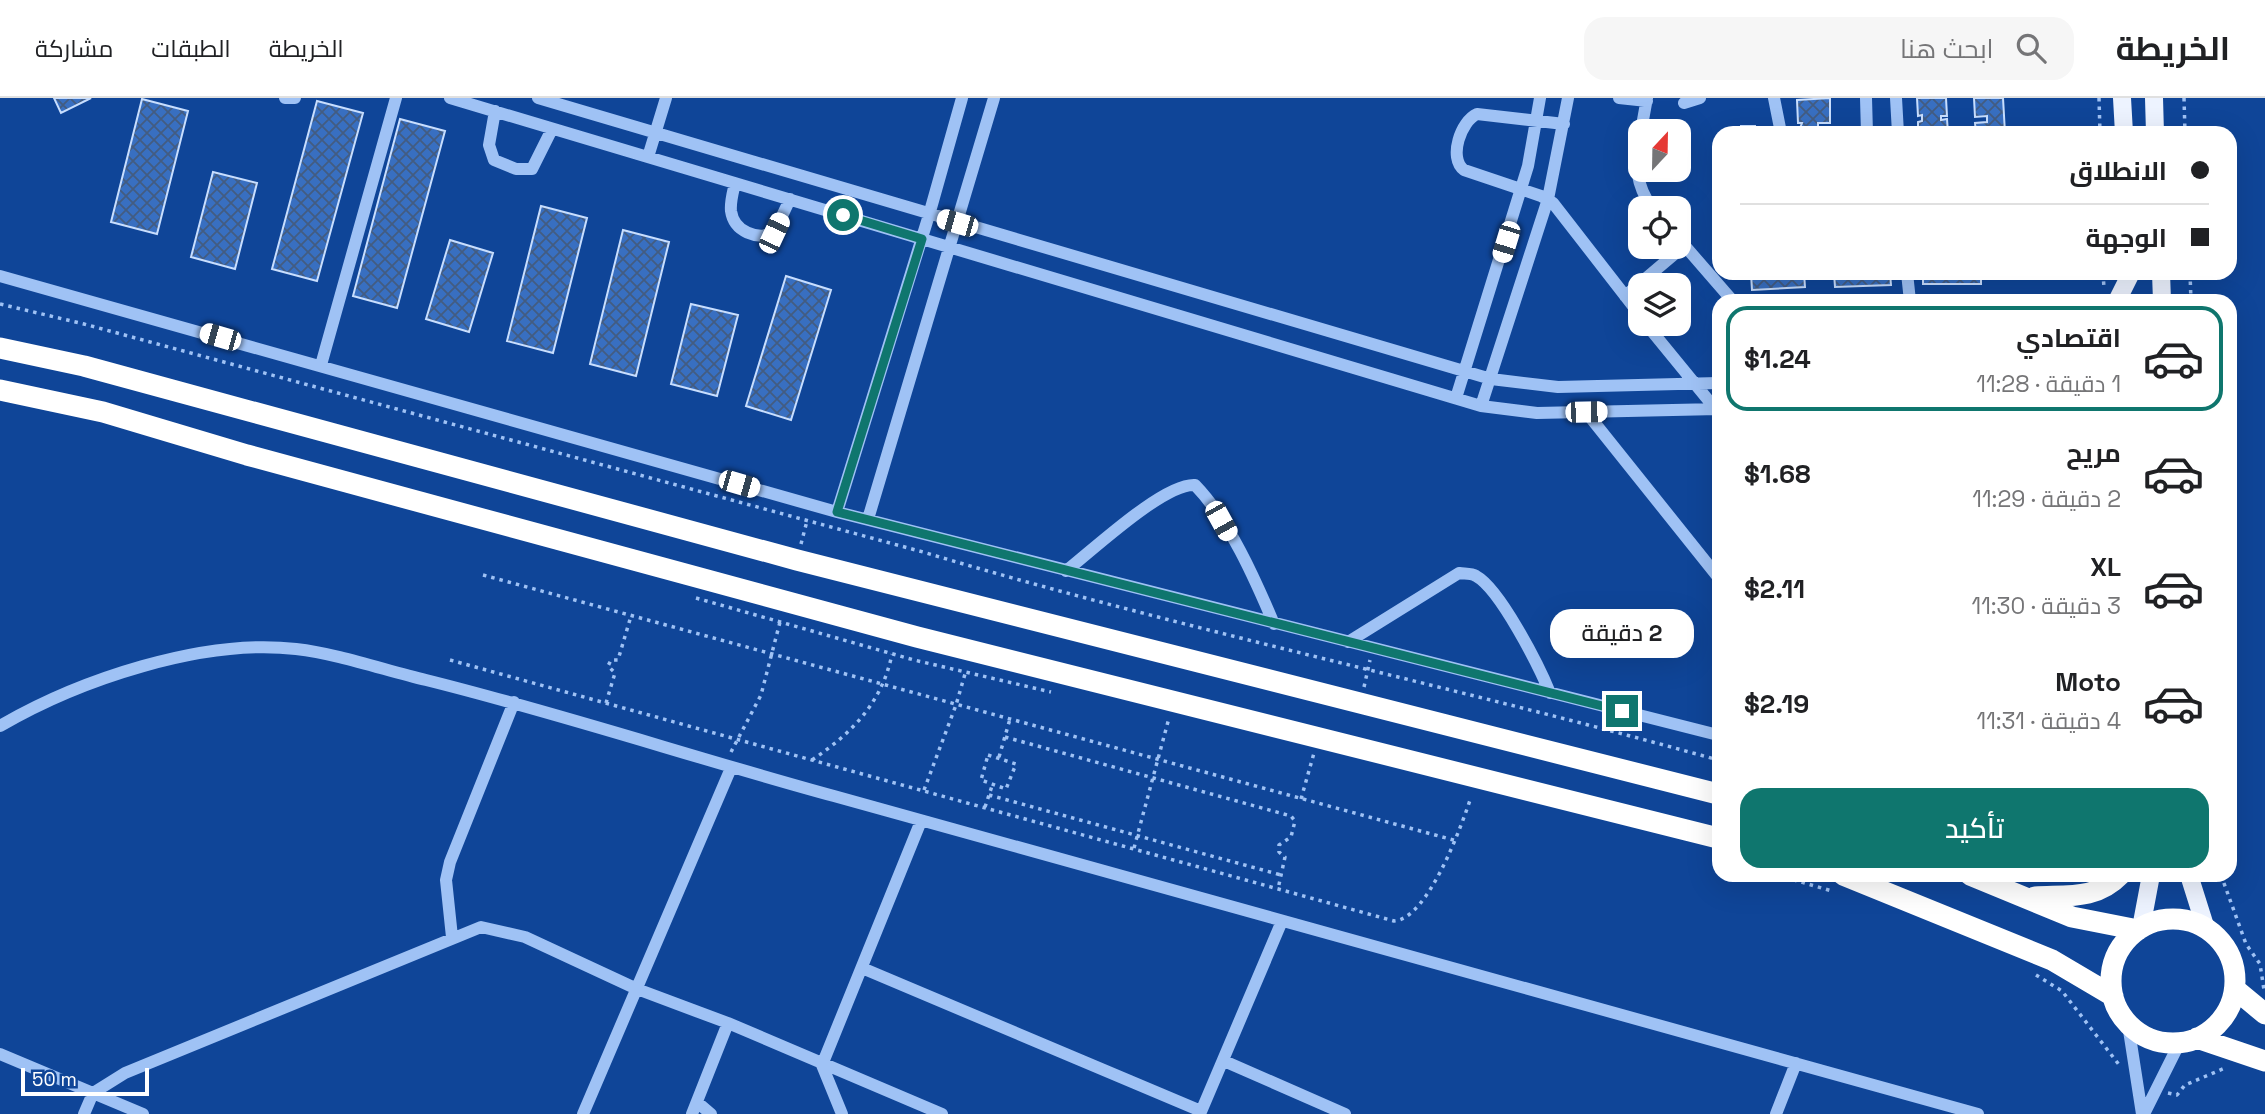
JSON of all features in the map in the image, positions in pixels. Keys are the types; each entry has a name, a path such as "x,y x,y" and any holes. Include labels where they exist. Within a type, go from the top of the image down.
{"highway":[{"path":"0,348 84,366 797,560 1712,792"},
{"path":"0,390 103,412 247,455 917,637 1712,836"},
{"path":"1988,882 2072,916 2139,929"},
{"path":"2029,898 2087,895 2113,882"},
{"path":"1838,883 2052,960 2113,996 2129,1024 2147,1037 2188,1040 2257,1058"},
{"path":"2113,996 2113,964 2122,945 2139,929 2162,920 2174,919 2206,929 2229,955 2235,989 2222,1018 2188,1040"},
{"path":"2235,989 2265,1014"}],"main road":[{"path":"2122,98 2124,126"},
{"path":"2154,98 2155,126"},
{"path":"2139,929 2149,882"},
{"path":"2191,882 2206,929"}],"street":[{"path":"285,98 295,98"},
{"path":"321,365 396,98"},
{"path":"450,98 1481,406 1510,411 1712,410"},
{"path":"538,98 1466,373 1491,379 1558,387 1712,384"},
{"path":"648,157 666,98"},
{"path":"837,512 922,239 962,98"},
{"path":"868,519 994,98"},
{"path":"1456,398 1521,190 1537,121 1539,98"},
{"path":"1481,406 1548,199 1568,98"},
{"path":"1619,98 1647,100 1643,119"},
{"path":"1684,103 1700,98"},
{"path":"1774,98 1780,126"},
{"path":"1866,98 1867,126"},
{"path":"1896,98 1898,126"},
{"path":"495,111 489,145 494,160 516,169 532,169 552,129"},
{"path":"1564,124 1482,114 1472,116 1466,123 1456,153 1457,163 1464,170 1548,199 1628,300"},
{"path":"735,183 730,209 734,223 746,232 762,238 774,233 790,199"},
{"path":"1691,253 1712,277"},
{"path":"1625,296 1663,259"},
{"path":"0,276 837,512 1712,734"},
{"path":"1714,280 1727,294"},
{"path":"1656,336 1712,403"},
{"path":"1586,412 1712,570"},
{"path":"1066,571 1163,495 1183,484 1195,485 1208,499 1252,577 1274,624"},
{"path":"1348,642 1459,573 1474,575 1487,585 1533,652 1550,693"},
{"path":"0,726 43,701 91,682 151,664 253,649 306,651 514,702 727,767 1978,1114"},
{"path":"452,937 446,880 450,862 514,702"},
{"path":"583,1114 727,767"},
{"path":"842,1114 822,1065 921,821"},
{"path":"862,968 1201,1113 1282,921"},
{"path":"84,1114 93,1093 125,1073 481,927 496,928 525,937 637,989 728,1023 942,1114"},
{"path":"711,1114 694,1108 728,1023"},
{"path":"2129,1024 2143,1114"},
{"path":"2143,1114 2188,1040"},
{"path":"0,1054 143,1114"},
{"path":"1224,1061 1345,1114"},
{"path":"1776,1114 1796,1063"}],"path":[{"path":"2099,98 2100,126"},
{"path":"2184,98 2185,126"},
{"path":"797,560 812,505"},
{"path":"483,575 1457,841"},
{"path":"727,767 761,695 786,601"},
{"path":"606,703 615,674 608,666 611,660 618,660 631,616"},
{"path":"812,760 860,720 882,685 892,654"},
{"path":"450,660 1394,921 1402,920 1430,888 1457,841 1471,797"},
{"path":"924,790 965,673"},
{"path":"1134,848 1169,718"},
{"path":"999,757 1010,719"},
{"path":"1005,737 1293,817 1290,840 1279,845 1279,852 1285,858 1278,889"},
{"path":"986,756 999,757 1015,765 1009,787 1004,789 992,786 982,782 980,776 986,756"},
{"path":"985,807 992,786"},
{"path":"989,795 1281,875"},
{"path":"2224,882 2246,944 2260,964 2265,999"},
{"path":"2029,971 2062,991 2120,1067 2138,1084"},
{"path":"2155,1091 2177,1095 2185,1085 2218,1070 2257,1058"}],"building":[{"path":"54,98 91,98 61,113"},
{"path":"1830,98 1830,123 1801,126 1802,123 1798,123 1797,100"},
{"path":"1917,98 1946,98 1947,116 1941,116 1941,120 1947,119 1948,126 1918,126 1922,115 1918,116"},
{"path":"1974,98 2003,98 2005,126 1975,126 1975,123 1987,122 1987,116 1975,117"},
{"path":"142,99 188,111 157,234 111,222"},
{"path":"317,101 363,113 317,281 272,269"},
{"path":"400,119 445,131 397,308 353,296"},
{"path":"213,172 257,183 235,269 191,257"},
{"path":"541,206 587,218 553,353 507,341"},
{"path":"623,230 669,242 636,376 590,364"},
{"path":"450,240 493,253 469,332 426,319"},
{"path":"786,276 831,290 791,420 746,406"},
{"path":"1751,280 1804,280 1805,287 1752,290"},
{"path":"1834,280 1891,280 1891,285 1835,287"},
{"path":"1923,280 1981,280 1981,284 1923,284"},
{"path":"691,304 738,315 717,396 671,384"}],"route":[{"path":"843,215 922,239 837,512 1622,711"}]}
